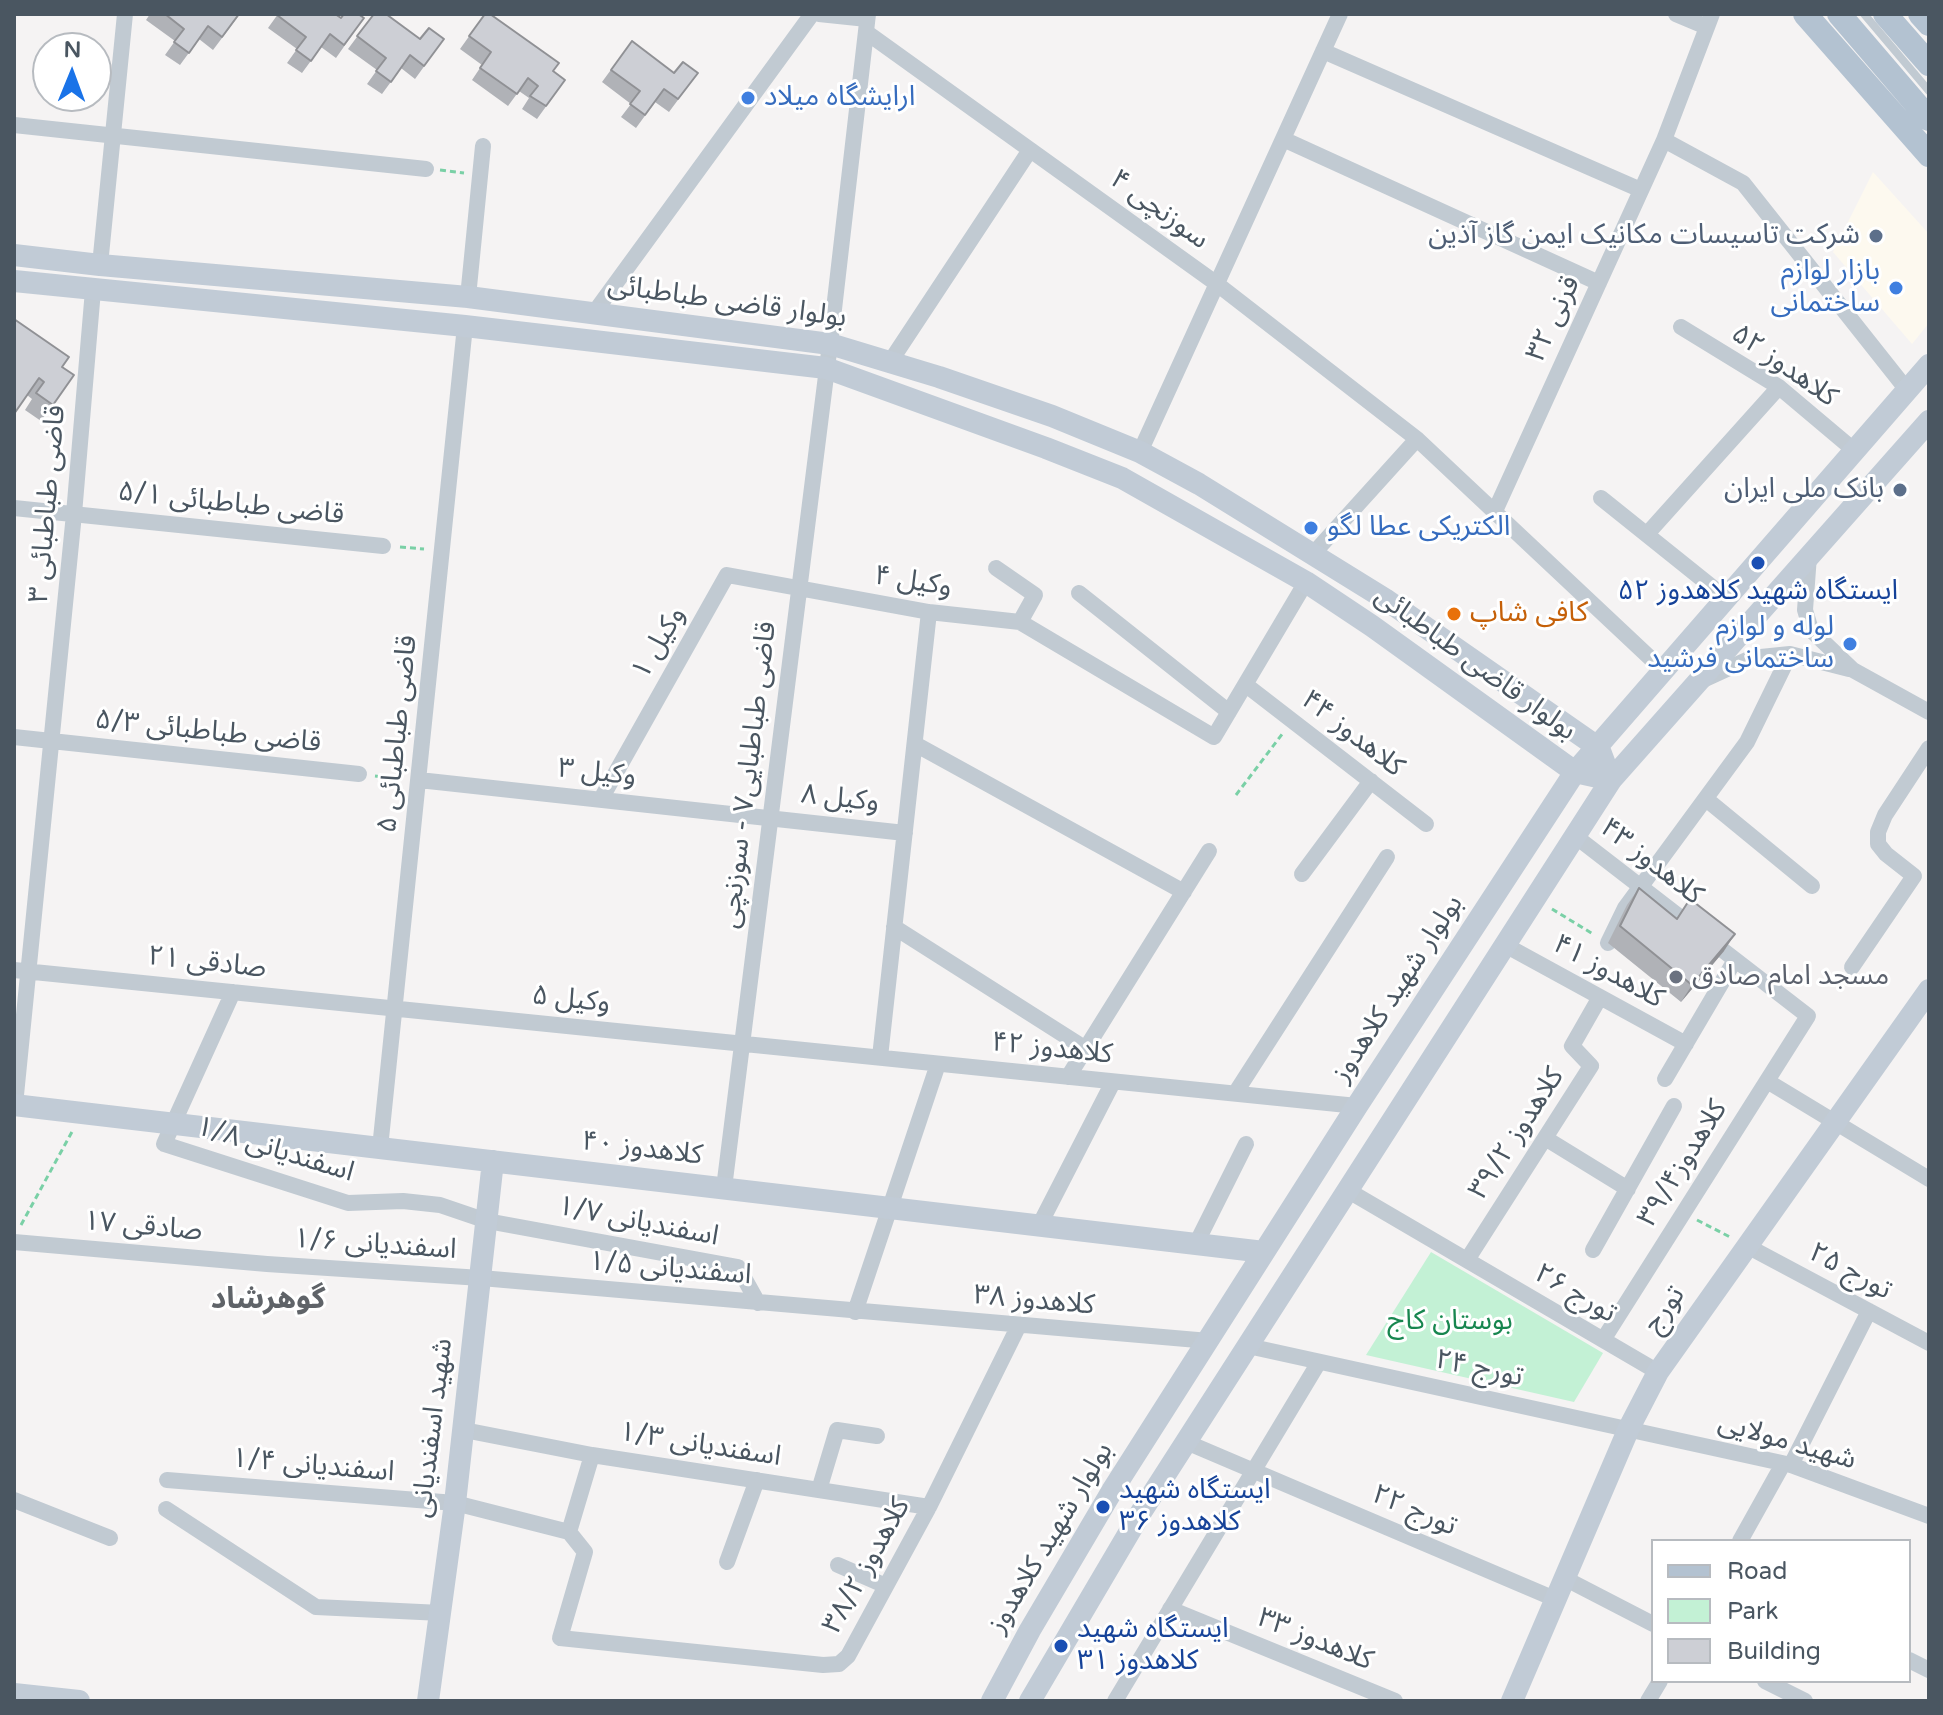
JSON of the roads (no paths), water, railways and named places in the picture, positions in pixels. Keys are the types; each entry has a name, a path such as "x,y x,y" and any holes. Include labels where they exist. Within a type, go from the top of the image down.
{"main road":[{"path":"1805,14 1929,155"},
{"path":"1839,14 1929,119"},
{"path":"1920,14 1929,24"},
{"path":"1890,17 1929,64"},
{"name":"بولوار قاضی طباطبائی","path":"14,255 468,297 830,344 890,362 1052,416 1140,452 1199,484 1385,599 1599,748 1611,780"},
{"name":"بولوار قاضی طباطبائی","path":"14,281 465,326 826,368 1122,478 1306,582 1575,772 1611,780"},
{"name":"بولوار شهید کلاهدوز","path":"992,1701 1112,1491 1357,1106 1575,772 1929,365"},
{"path":"1030,1701 1186,1442 1611,780 1929,421"},
{"name":"تورج","path":"1512,1701 1629,1428 1658,1372 1929,990"},
{"name":"کلاهدوز ۴۰","path":"14,1105 1264,1252"},
{"name":"شهید اسفندیانی","path":"428,1701 464,1430 493,1161"},
{"path":"14,1694 79,1701"}],"street":[{"path":"100,265 125,14"},
{"path":"594,313 812,14"},
{"path":"819,14 867,21"},
{"path":"1140,452 1340,14"},
{"path":"1676,14 1710,21"},
{"name":"سوزنچی ۴","path":"867,21 1030,150 1217,284 1417,439 1664,671"},
{"name":"قاضی طباطبایی۷ - سوزنچی","path":"724,1188 830,344 867,21"},
{"name":"قرنی ۳۲","path":"1495,511 1664,140 1710,21"},
{"path":"1323,51 1641,190"},
{"path":"14,125 426,169"},
{"path":"1283,139 1599,283"},
{"path":"1664,140 1743,183 1907,390"},
{"path":"468,297 483,146"},
{"path":"890,362 1030,150"},
{"name":"قاضی طباطبائی ۳","path":"14,1105 21,971 51,741 93,290"},
{"name":"قاضی طباطبائی ۵","path":"380,1148 465,326"},
{"name":"کلاهدوز ۵۲","path":"1681,327 1779,387 1855,451"},
{"path":"1647,534 1779,387"},
{"path":"1313,554 1417,439"},
{"path":"1601,498 1727,599"},
{"name":"قاضی طباطبائی ۵/۱","path":"14,508 383,546"},
{"path":"1809,556 1805,610 1811,630 1853,670"},
{"path":"996,568 1035,595 1020,622 1214,737 1306,582"},
{"name":"وکيل ۱","path":"601,799 727,575 798,589"},
{"name":"وکيل ۴","path":"798,589 929,612 1020,622"},
{"path":"1079,593 1229,712"},
{"path":"880,1057 929,612"},
{"path":"1608,943 1625,908 1747,742 1790,654"},
{"path":"1698,682 1751,658 1790,654 1853,670 1928,710"},
{"name":"کلاهدوز ۴۴","path":"1246,685 1426,824"},
{"name":"قاضی طباطبائی ۵/۳","path":"14,737 359,774"},
{"path":"915,744 1184,892"},
{"path":"1852,967 1914,876 1878,844 1878,832 1885,815 1929,748"},
{"name":"وکيل ۳","path":"419,780 770,818"},
{"path":"1302,874 1371,781"},
{"path":"1706,799 1812,886"},
{"name":"وکيل ۸","path":"770,818 905,833"},
{"name":"کلاهدوز ۴۳","path":"1575,836 1808,1016"},
{"path":"1068,1077 1209,851"},
{"path":"1236,1092 1387,857"},
{"path":"894,927 1086,1049"},
{"name":"کلاهدوز ۴۱","path":"1505,945 1686,1044"},
{"path":"1665,1079 1735,960"},
{"name":"صادقی ۲۱","path":"21,971 394,1009"},
{"path":"172,1123 233,992"},
{"name":"کلاهدوز ۳۹/۲","path":"1467,1260 1591,1066 1572,1046 1600,997"},
{"name":"وکيل ۵","path":"394,1009 742,1044"},
{"name":"کلاهدوز۳۹/۴","path":"1603,1340 1808,1016"},
{"name":"کلاهدوز ۴۲","path":"742,1044 1357,1106"},
{"path":"855,1312 938,1064"},
{"path":"1767,1081 1929,1179"},
{"path":"1039,1226 1113,1082"},
{"path":"1593,1250 1674,1106"},
{"name":"اسفندیانی ۱/۸","path":"172,1123 164,1144 348,1203 403,1201 440,1205 487,1221"},
{"path":"1545,1138 1628,1189"},
{"path":"1196,1244 1246,1144"},
{"name":"تورج ۲۶","path":"1347,1190 1658,1372"},
{"name":"۱/۷ اسفندیانی","path":"487,1221 738,1267 758,1303"},
{"name":"صادقی ۱۷","path":"14,1242 267,1264"},
{"name":"تورج ۲۵","path":"1747,1246 1929,1343"},
{"name":"اسفندیانی ۱/۶","path":"267,1264 481,1278"},
{"name":"اسفندیانی ۱/۵","path":"481,1278 855,1312"},
{"path":"1741,1539 1787,1465 1869,1311"},
{"name":"کلاهدوز ۳۸","path":"855,1312 1209,1341"},
{"name":"کلاهدوز ۳۸/۲","path":"569,1532 585,1552 560,1638 823,1665 839,1664 848,1656 929,1507 1019,1325"},
{"name":"تورج ۲۴","path":"1248,1346 1629,1428"},
{"path":"1115,1701 1319,1362"},
{"name":"شهید مولایی","path":"1629,1428 1787,1465 1929,1516"},
{"name":"اسفندیانی ۱/۳","path":"464,1430 592,1455 929,1507"},
{"path":"819,1490 837,1430 877,1436"},
{"name":"تورج ۲۲","path":"1186,1442 1253,1471 1651,1623"},
{"path":"569,1532 592,1455"},
{"name":"اسفندیانی ۱/۴","path":"167,1480 455,1503 569,1532"},
{"path":"727,1562 757,1480"},
{"path":"14,1500 110,1538"},
{"path":"166,1509 316,1607 441,1613"},
{"path":"838,1565 886,1586"},
{"name":"کلاهدوز ۳۳","path":"1170,1609 1395,1701"},
{"path":"1911,1661 1929,1670"},
{"path":"1648,1701 1659,1683"},
{"path":"1769,1683 1805,1701"}],"lane":[{"path":"1864,14 1929,91"}],"place":[{"name":"ارايشگاه ميلاد","path":"748,98"},
{"name":"شرکت تاسیسات مکانیک ایمن گاز آذین","path":"1876,236"},
{"name":"بازار لوازم ساختمانی","path":"1896,288"},
{"name":"بانک ملی ایران","path":"1900,490"},
{"name":"الکتریکی عطا لگو","path":"1311,528"},
{"name":"ایستگاه شهید کلاهدوز ۵۲","path":"1758,563"},
{"name":"کافی شاپ","path":"1454,614"},
{"name":"لوله و لوازم ساختمانی فرشید","path":"1850,644"},
{"name":"مسجد امام صادق","path":"1676,977"},
{"name":"ایستگاه شهید کلاهدوز ۳۶","path":"1103,1507"},
{"name":"ایستگاه شهید کلاهدوز ۳۱","path":"1061,1646"}],"district":[{"name":"گوهرشاد","path":"268,1300"}],"park label":[{"name":"بوستان کاج","path":"1450,1322"}]}
